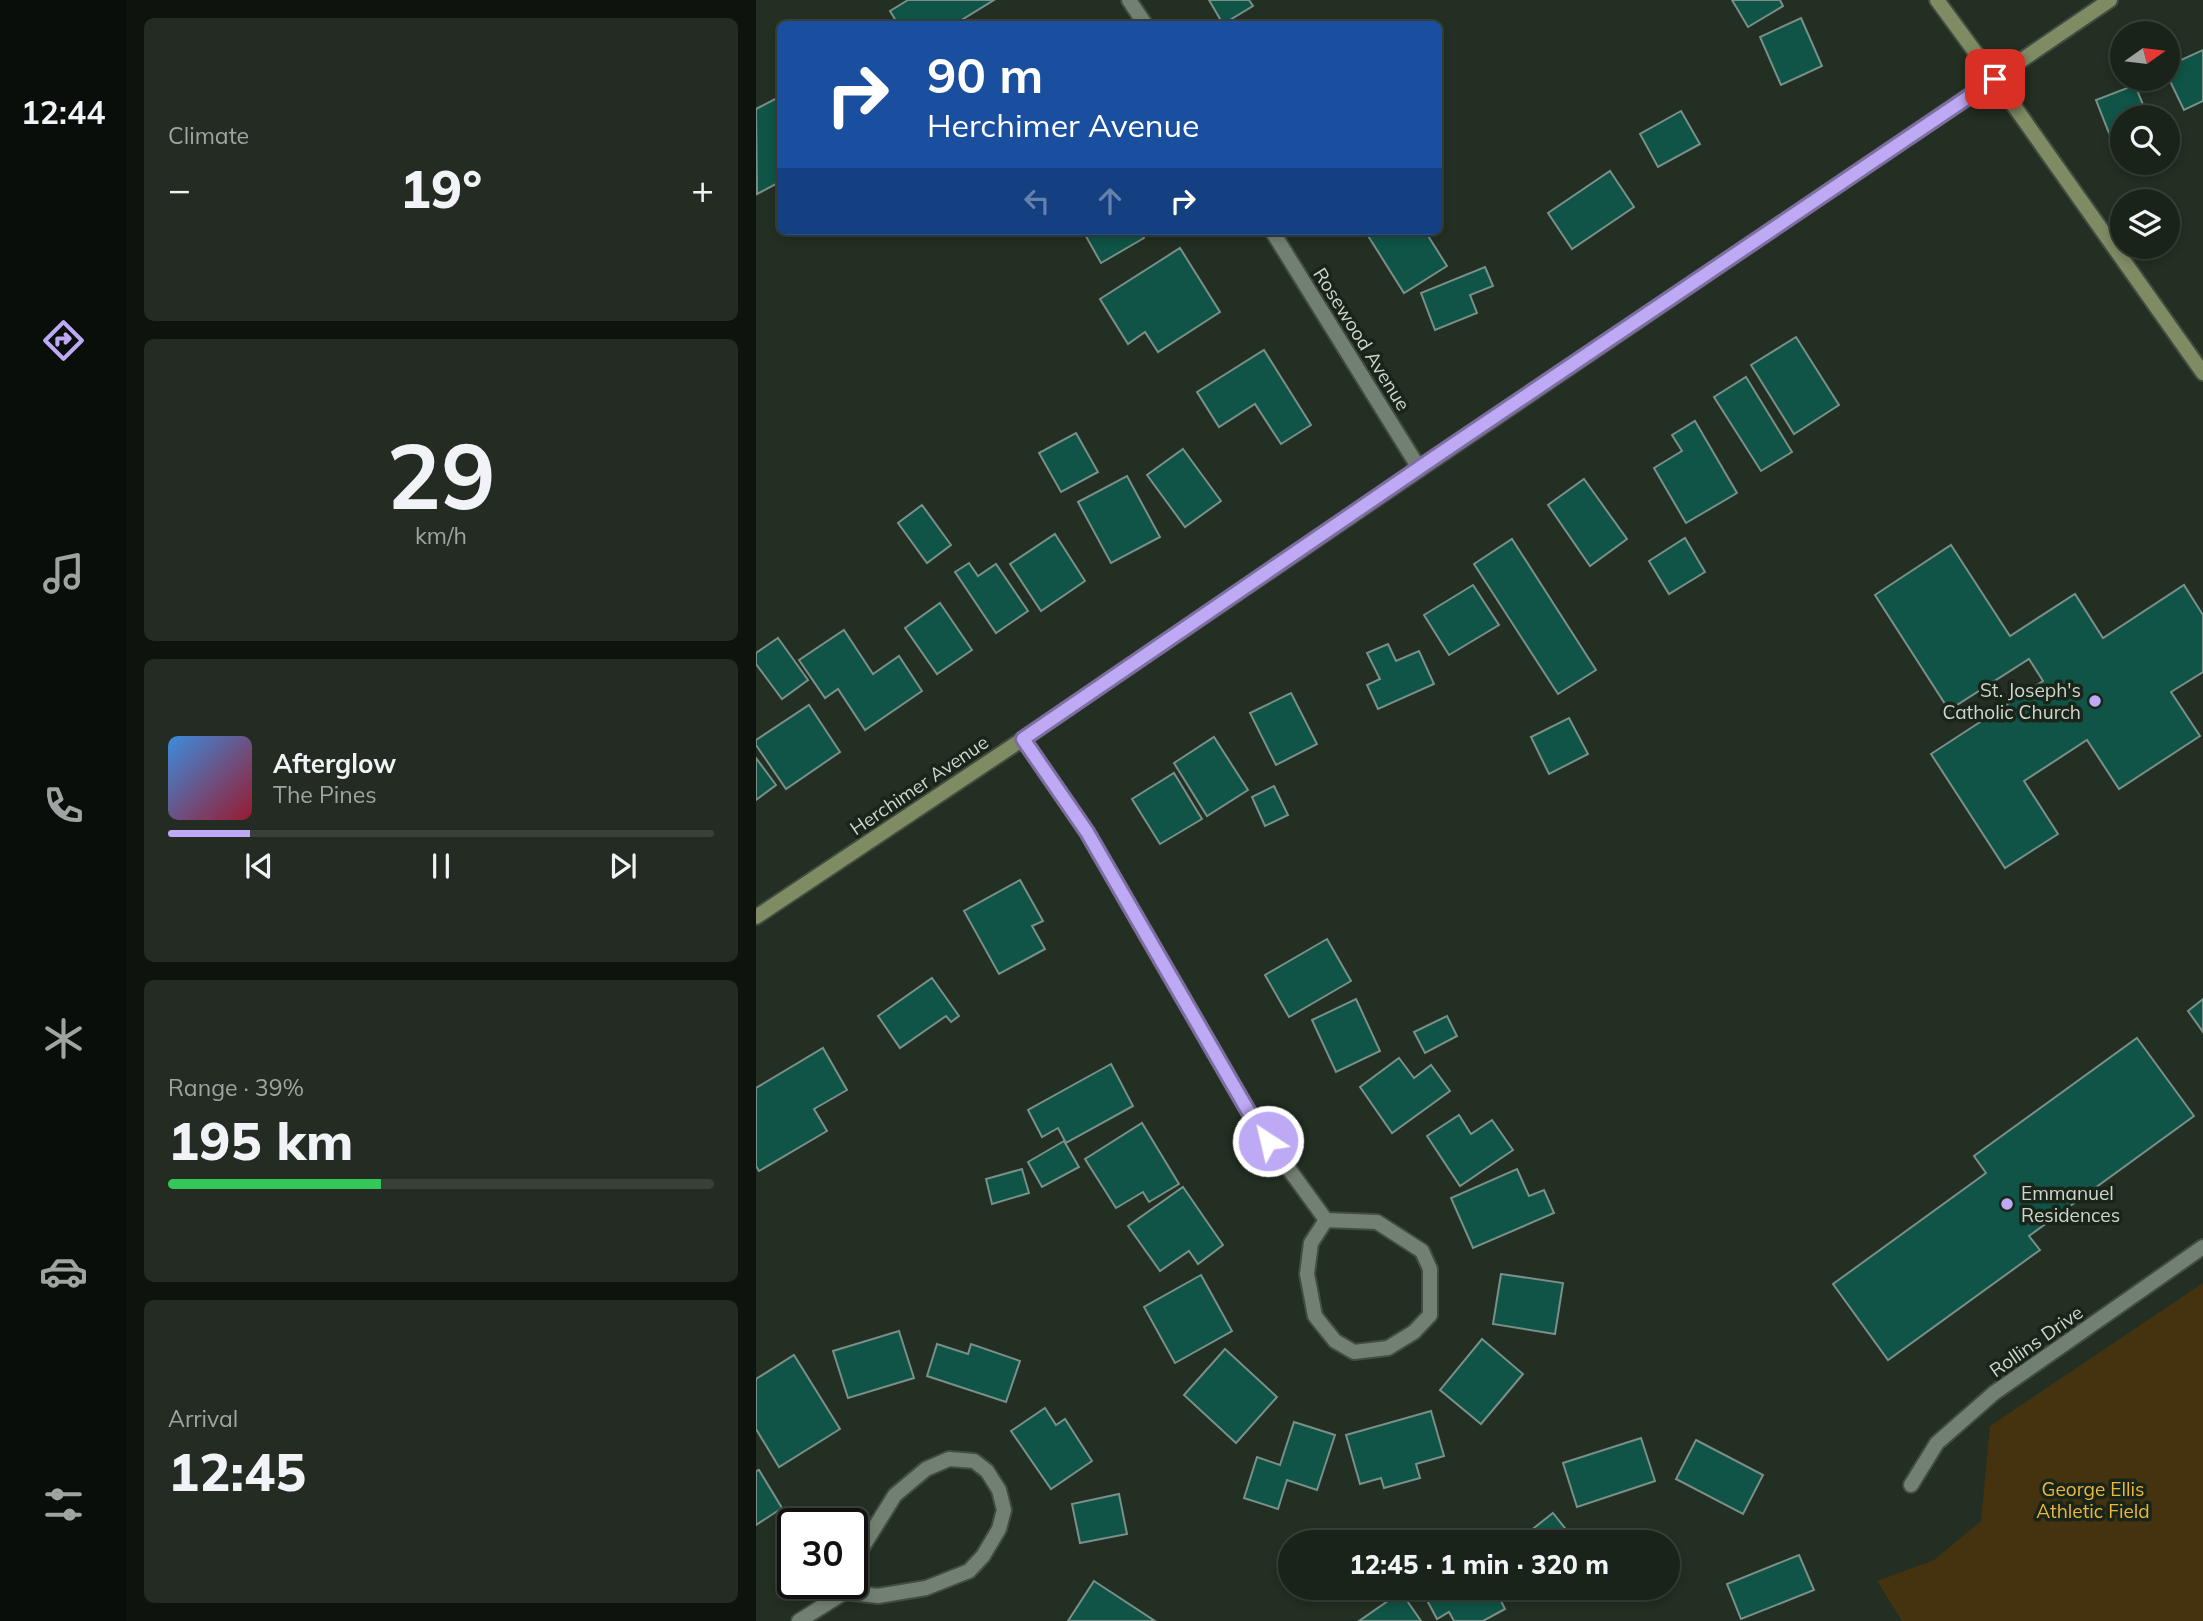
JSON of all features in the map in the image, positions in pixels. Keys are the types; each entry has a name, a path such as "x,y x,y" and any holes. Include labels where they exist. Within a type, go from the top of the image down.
{"street":[{"path":"1129,0 1142,21"},
{"path":"1937,0 2203,373"},
{"name":"Herchimer Avenue","path":"756,917 1023,739 2110,0"},
{"name":"Rosewood Avenue","path":"1274,235 1419,468"},
{"path":"1023,739 1087,832 1254,1121 1326,1220"},
{"path":"1326,1220 1377,1222 1422,1251 1430,1269 1430,1315 1414,1332 1388,1348 1354,1352 1335,1341 1315,1316 1307,1274 1311,1243 1326,1220"},
{"name":"Rollins Drive","path":"1911,1485 1937,1443 1994,1393 2203,1247"},
{"path":"868,1538 895,1495 926,1469 949,1459 974,1461 987,1471 999,1490 1004,1510 999,1529 983,1556 969,1571 926,1588 878,1596 868,1594"},
{"path":"799,1621 830,1599"}],"green space":[{"name":"George Ellis Athletic Field","path":"2203,1283 2203,1621 1902,1621 1877,1581 1934,1560 1981,1521 1990,1426"}],"building":[{"path":"908,0 994,0 960,21 896,21 890,11"},
{"path":"1209,0 1249,0 1253,6 1228,21 1221,21"},
{"path":"1732,0 1780,0 1783,6 1748,27"},
{"path":"1801,18 1822,66 1781,85 1760,37"},
{"path":"2203,50 2203,101 2184,110 2175,91 2180,91 2180,61"},
{"path":"2119,91 2137,91 2143,105 2110,105 2110,136 2096,100"},
{"path":"777,98 777,184 757,194 756,109"},
{"path":"1681,111 1700,144 1658,167 1640,134"},
{"path":"1610,171 1634,207 1572,249 1548,213"},
{"path":"1085,235 1142,235 1144,238 1101,263"},
{"path":"1368,235 1428,235 1447,266 1404,293"},
{"path":"1180,248 1220,312 1158,352 1145,332 1128,344 1100,299"},
{"path":"1485,267 1493,286 1470,295 1477,313 1435,330 1421,293"},
{"path":"1796,337 1839,405 1794,434 1751,365"},
{"path":"1264,350 1311,425 1281,444 1255,404 1219,427 1197,392"},
{"path":"1746,377 1792,452 1761,471 1714,397"},
{"path":"1695,421 1737,493 1686,523 1654,468 1682,451 1672,435"},
{"path":"1076,433 1098,472 1061,492 1039,453"},
{"path":"1183,449 1221,501 1185,527 1147,475"},
{"path":"1127,476 1160,537 1111,563 1078,502"},
{"path":"1584,479 1627,539 1590,566 1548,505"},
{"path":"922,505 951,545 927,563 898,523"},
{"path":"1055,534 1085,581 1041,611 1010,564"},
{"path":"1685,538 1705,572 1669,594 1649,561"},
{"path":"1512,539 1596,670 1558,694 1474,564"},
{"name":"St. Joseph's Catholic Church","path":"1951,545 2010,636 2075,594 2103,638 2184,585 2203,615 2203,672 2171,692 2200,736 2119,789 2087,740 2024,781 2058,834 2005,868 1931,754 2043,681 2029,659 1949,710 1875,595"},
{"path":"969,563 978,576 996,564 1028,611 996,633 955,572"},
{"path":"1473,585 1499,625 1449,655 1424,615"},
{"path":"940,603 972,650 937,674 905,628"},
{"path":"844,630 873,674 899,656 922,691 865,730 838,689 825,698 799,660"},
{"path":"778,638 808,680 782,699 756,664 756,653"},
{"path":"1388,644 1396,661 1419,651 1434,684 1378,709 1367,685 1380,679 1367,653"},
{"path":"1291,693 1317,744 1276,765 1250,713"},
{"path":"809,705 840,752 786,789 756,745 756,740"},
{"path":"1569,718 1588,754 1549,774 1531,737"},
{"path":"1214,737 1248,790 1207,816 1174,763"},
{"path":"756,758 776,785 756,800"},
{"path":"1174,773 1202,819 1160,844 1132,799"},
{"path":"1274,786 1288,815 1265,826 1252,797"},
{"path":"1020,880 1043,921 1032,926 1045,949 999,974 964,911"},
{"path":"1327,939 1351,981 1289,1017 1265,975"},
{"path":"932,978 959,1016 951,1022 946,1016 900,1048 878,1016"},
{"path":"1356,999 1380,1051 1336,1072 1312,1020"},
{"path":"2203,999 2203,1032 2188,1011"},
{"path":"1447,1016 1457,1036 1425,1053 1414,1032"},
{"name":"Emmanuel Residences","path":"2137,1038 2194,1116 2029,1236 2040,1250 1888,1360 1833,1284 1986,1173 1974,1156"},
{"path":"823,1048 847,1090 814,1109 827,1131 759,1171 756,1166 756,1088"},
{"path":"1399,1058 1414,1078 1431,1065 1450,1091 1392,1133 1360,1087"},
{"path":"1111,1064 1133,1106 1066,1143 1058,1128 1042,1137 1028,1110"},
{"path":"1459,1115 1471,1134 1492,1120 1513,1150 1460,1186 1427,1136"},
{"path":"1142,1123 1179,1184 1149,1202 1143,1192 1116,1208 1085,1159"},
{"path":"1064,1141 1079,1167 1042,1187 1028,1162"},
{"path":"1022,1169 1029,1193 992,1204 986,1179"},
{"path":"1517,1169 1529,1196 1544,1190 1554,1213 1473,1248 1451,1198"},
{"path":"1183,1187 1223,1245 1198,1264 1189,1251 1160,1271 1128,1226"},
{"path":"1501,1274 1563,1283 1555,1334 1493,1324"},
{"path":"1201,1275 1232,1331 1175,1363 1144,1307"},
{"path":"899,1331 914,1378 848,1398 833,1351"},
{"path":"1482,1339 1523,1374 1481,1424 1440,1390"},
{"path":"937,1344 968,1354 971,1344 1020,1361 1006,1402 927,1376"},
{"path":"1225,1349 1277,1397 1236,1443 1184,1395"},
{"path":"794,1355 840,1429 779,1467 756,1429 756,1379"},
{"path":"1045,1408 1056,1425 1065,1419 1092,1461 1051,1489 1011,1431"},
{"path":"1431,1411 1444,1456 1416,1464 1420,1478 1384,1488 1381,1478 1360,1484 1346,1435"},
{"path":"1294,1422 1335,1435 1317,1490 1287,1480 1278,1509 1244,1498 1257,1457 1280,1465"},
{"path":"1641,1438 1655,1481 1577,1507 1563,1463"},
{"path":"1696,1440 1763,1475 1743,1514 1676,1479"},
{"path":"759,1470 782,1508 777,1508 777,1511 756,1525 756,1471"},
{"path":"1119,1494 1127,1534 1080,1543 1072,1504"},
{"path":"1553,1513 1566,1530 1531,1530"},
{"path":"1799,1555 1814,1590 1741,1619 1727,1584"},
{"path":"1094,1581 1155,1621 1068,1621"},
{"path":"1389,1600 1407,1600 1421,1621 1359,1621"},
{"path":"1427,1600 1500,1600 1505,1609 1483,1621 1454,1621 1449,1612 1437,1619"}],"place":[{"name":"St. Joseph's Catholic Church","path":"2095,701"},
{"name":"Emmanuel Residences","path":"2007,1204"}],"route":[{"path":"1268,1141 1087,832 1023,739 1995,79"}]}
